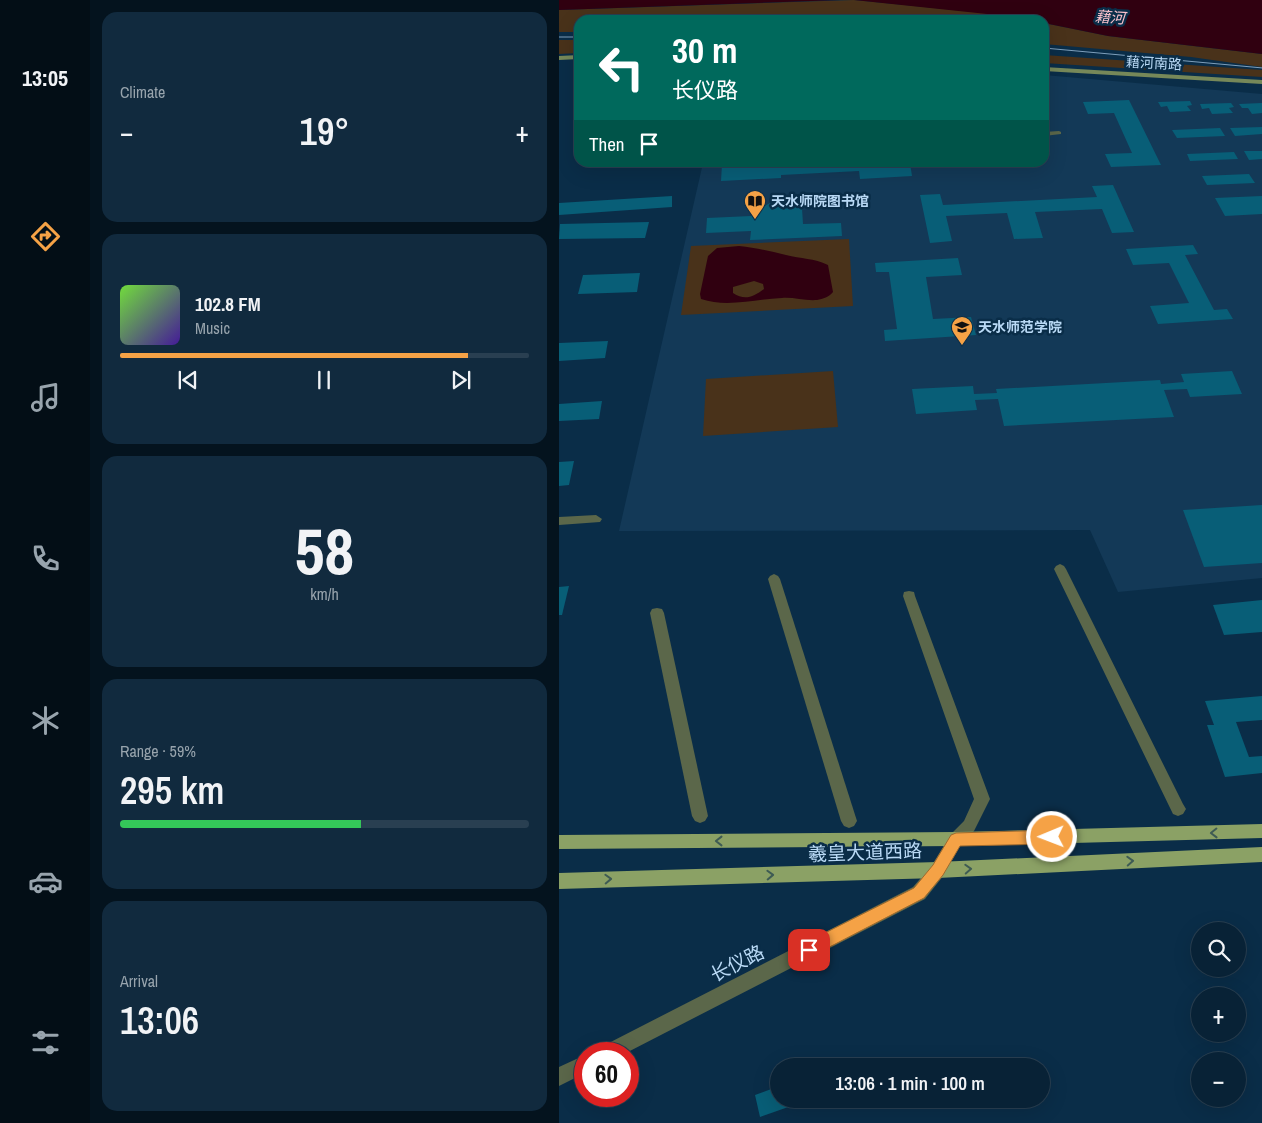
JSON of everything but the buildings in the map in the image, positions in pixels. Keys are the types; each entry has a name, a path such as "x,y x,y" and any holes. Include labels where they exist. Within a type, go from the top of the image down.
{"main road":[{"path":"559,58 574,57"},
{"name":"藉河南路","path":"1049,69 1262,82"},
{"name":"羲皇大道西路","path":"559,842 956,839 1262,832"},
{"name":"羲皇大道西路","path":"559,881 938,870 1262,854"}],"street":[{"path":"1049,134 1059,134"},
{"path":"559,521 596,519"},
{"path":"1060,569 1178,809"},
{"path":"774,579 849,821"},
{"name":"长仪路","path":"628,1042 919,893 938,870 956,839 969,826 982,799 909,596"},
{"path":"657,613 699,816"},
{"path":"559,1077 574,1070"}],"shaded area":[{"path":"854,0 1005,15 574,15 574,32 559,32 559,10"},
{"path":"1049,24 1108,36 1262,54 1262,67 1191,57 1049,44"},
{"path":"559,40 574,40 574,53 559,54"},
{"path":"1049,55 1262,70 1262,77 1049,63"},
{"name":"天水师范学院","path":"1049,75 1262,94 1262,578 1118,592 1090,530 619,531 702,167 1049,167"},
{"path":"849,239 853,306 681,315 691,246"},
{"path":"833,371 838,427 703,436 706,379"}],"water":[{"path":"559,0 840,0 559,10"},
{"name":"藉河","path":"854,0 1262,0 1262,54 1108,36 1049,24 1049,15 996,15"},
{"path":"739,246 823,263 828,265 833,292 826,298 817,300 786,298 721,303 701,299 700,294 708,256 717,248","holes":["754,281 763,284 764,289 749,297 741,297 733,293 733,287"]}],"tram line":[{"path":"559,37 574,37"},
{"path":"1049,48 1263,68"}],"place":[{"name":"天水师院图书馆","path":"755,220"},
{"name":"天水师范学院","path":"962,346"}],"route":[{"path":"809,950 919,893 938,870 956,839 1052,837"}]}
